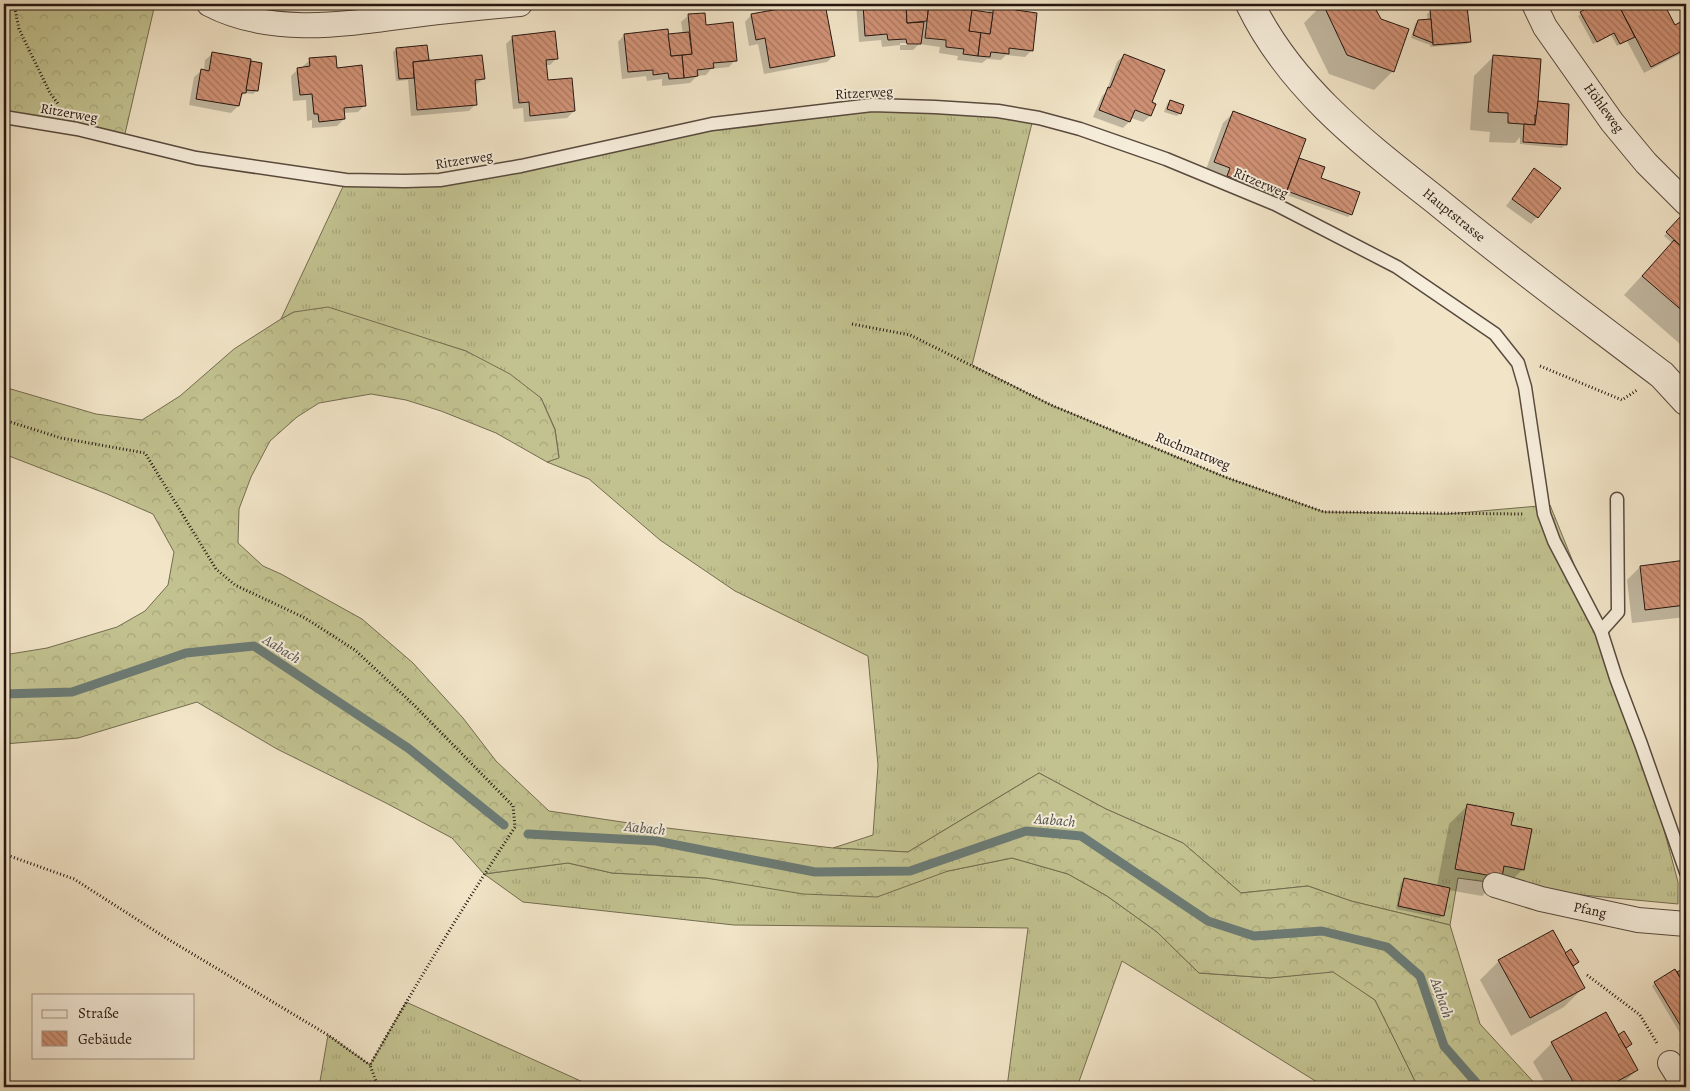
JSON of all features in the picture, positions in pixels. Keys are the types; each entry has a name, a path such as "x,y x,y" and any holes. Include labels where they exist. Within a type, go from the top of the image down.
{"street":[{"path":"219,6 272,24 344,24 452,7 520,4"},
{"name":"Hauptstrasse","path":"1250,4 1279,52 1318,100 1346,128 1478,235 1662,375 1686,401"},
{"name":"Höhleweg","path":"1534,4 1545,27 1612,122 1646,163 1686,204"},
{"name":"Pfang","path":"1495,885 1540,899 1638,920 1686,924"},
{"path":"1670,1063 1685,1087"}],"lane":[{"name":"Ritzerweg","path":"4,117 77,129 196,158 346,180 405,181 440,180 521,166 722,123 872,105 935,106 998,111 1039,118 1080,129 1166,159 1276,204 1397,266 1495,334 1518,363 1525,387 1544,514 1554,541 1601,631 1686,872"},
{"path":"1601,631 1618,612 1617,499"}],"path":[{"path":"14,4 19,29 50,93 77,129"},
{"name":"Ruchmattweg","path":"852,324 910,335 1051,405 1225,477 1324,512 1544,514"},
{"path":"1518,363 1537,365 1622,400 1662,375"},
{"path":"4,420 61,438 145,453 216,569 235,585 305,618 355,650 414,705 513,806 516,827 484,874 370,1065"},
{"path":"4,854 74,879 166,938 328,1035 370,1065 378,1087"},
{"path":"1587,975 1640,1015 1670,1063"}],"green space":[{"path":"4,4 155,4 124,138 4,117"},
{"path":"873,102 1034,115 972,365 1051,405 1225,477 1324,512 1447,514 1550,505 1601,631 1641,744 1678,882 1678,904 1582,895 1458,878 1450,925 1351,901 1308,886 1241,893 1183,843 1106,809 1039,773 908,852 833,848 873,835 878,765 868,656 735,591 660,540 589,479 547,462 559,457 555,429 541,398 466,351 423,338 294,312 281,319 347,178 442,176"},
{"path":"328,307 466,351 510,374 541,398 555,430 559,458 547,462 496,433 441,411 406,400 371,394 319,403 297,417 270,441 251,477 239,509 238,543 263,566 362,619 413,663 463,718 496,761 549,811 642,825 833,848 908,852 1039,773 1106,809 1183,843 1241,893 1308,886 1351,901 1450,925 1480,1024 1538,1087 1418,1087 1375,1000 1333,972 1270,978 1199,973 1157,932 1107,896 1068,874 1012,858 948,871 877,897 803,894 706,878 612,873 568,863 484,874 452,838 277,749 197,702 78,738 4,744 4,655 47,648 117,627 145,611 168,585 174,552 153,514 4,454 4,387 96,414 142,420 180,396 234,349 281,319 294,312"},
{"path":"1012,858 1068,874 1107,896 1157,932 1199,973 1270,978 1333,971 1375,1000 1418,1087 1325,1087 1122,961 1077,1087 1007,1087 1028,928 734,925 523,902 484,874 568,863 612,873 706,878 750,884 948,871"},
{"path":"406,1002 594,1087 319,1087 328,1035 370,1065"}],"building":[{"path":"807,4 825,4 835,56 770,68 765,38 756,40 751,14"},
{"path":"863,4 906,4 907,23 924,22 921,44 907,44 906,39 888,40 887,34 865,36"},
{"path":"906,4 929,4 927,21 907,23"},
{"path":"929,4 973,4 969,31 981,32 978,56 963,54 964,49 946,47 946,40 925,38"},
{"path":"994,4 1016,4 1016,10 1037,13 1033,51 1009,48 1009,54 991,52 990,57 978,56 981,32 990,34"},
{"path":"1323,4 1373,4 1381,19 1409,29 1394,72 1347,55"},
{"path":"1595,4 1618,4 1635,37 1620,44 1614,33 1597,42 1580,12"},
{"path":"1618,4 1664,4 1675,25 1684,20 1686,23 1686,49 1651,67"},
{"path":"1467,6 1471,42 1433,45 1430,9"},
{"path":"972,10 993,13 990,34 969,31"},
{"path":"705,13 706,25 733,22 737,61 713,63 714,68 697,70 698,76 684,78 682,55 692,54 688,14"},
{"path":"1431,19 1433,43 1413,35 1418,20"},
{"path":"668,29 671,56 682,55 684,78 669,79 668,73 653,75 653,70 628,72 624,34"},
{"path":"555,31 558,59 546,60 548,80 572,78 575,111 530,116 529,102 519,103 512,36"},
{"path":"689,32 692,54 671,56 668,34"},
{"path":"427,45 429,60 413,62 414,78 399,79 396,48"},
{"path":"212,52 251,59 246,93 242,93 239,106 196,99 201,69 209,71"},
{"path":"1124,54 1165,70 1152,102 1156,104 1151,116 1135,110 1130,122 1099,110"},
{"path":"482,55 485,79 475,80 477,105 417,110 413,62"},
{"path":"1493,55 1541,59 1535,125 1508,123 1508,113 1488,112"},
{"path":"336,56 337,68 362,65 366,106 344,108 345,119 319,122 318,114 314,114 312,94 300,95 297,68 310,66 309,58"},
{"path":"251,61 262,63 258,91 246,90"},
{"path":"1170,100 1184,105 1181,114 1167,109"},
{"path":"1538,101 1569,104 1567,145 1523,142 1524,124 1535,125"},
{"path":"1233,111 1306,139 1284,198 1227,176 1230,168 1214,162"},
{"path":"1299,158 1325,167 1321,178 1360,192 1352,215 1287,191"},
{"path":"1534,168 1561,188 1538,218 1512,199"},
{"path":"1681,216 1686,220 1686,251 1666,232"},
{"path":"1674,240 1686,251 1686,314 1642,276"},
{"path":"1686,560 1686,605 1645,610 1640,566"},
{"path":"1467,804 1514,813 1511,825 1532,829 1524,870 1504,866 1502,878 1455,869"},
{"path":"1404,878 1450,888 1444,916 1398,906"},
{"path":"1553,930 1585,988 1530,1018 1498,960"},
{"path":"1571,949 1579,962 1573,966 1565,953"},
{"path":"1686,967 1686,988 1677,972"},
{"path":"1675,969 1686,988 1685,1033 1654,982"},
{"path":"1606,1012 1638,1070 1607,1087 1576,1087 1551,1042"},
{"path":"1624,1031 1632,1044 1626,1048 1618,1035"}],"waterway":[{"name":"Aabach","path":"4,694 72,692 186,653 254,646 408,748 504,825"},
{"name":"Aabach","path":"528,834 656,841 815,872 910,871 1026,831 1081,836 1208,921 1254,936 1322,931 1387,947 1420,976 1444,1046 1480,1087"}]}
